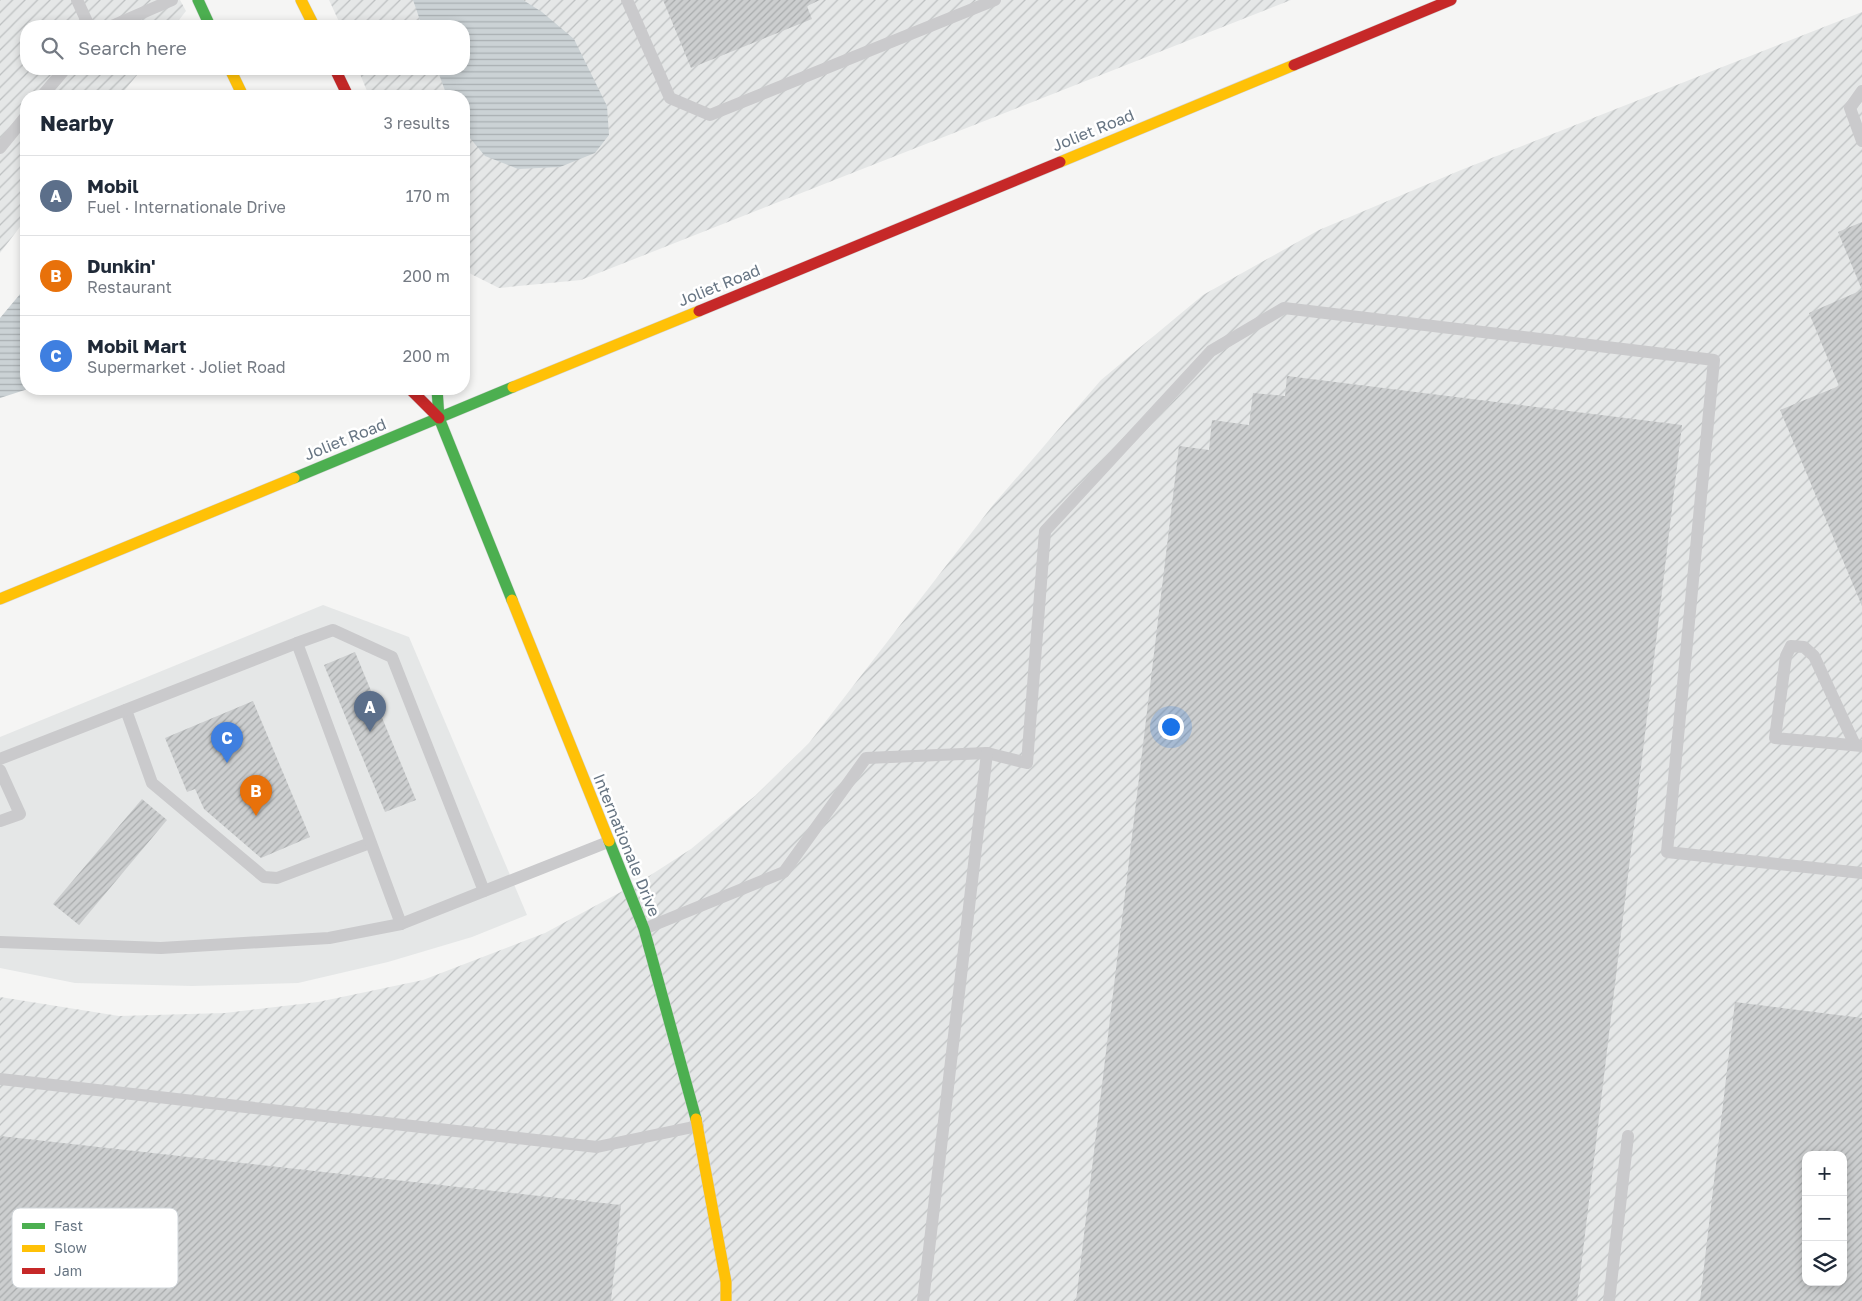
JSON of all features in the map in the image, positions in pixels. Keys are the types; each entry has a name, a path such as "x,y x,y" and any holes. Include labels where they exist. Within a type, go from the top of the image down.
{"main road":[{"path":"198,0 207,20"},
{"path":"301,0 311,20"},
{"name":"Joliet Road","path":"0,600 1451,0"},
{"path":"233,75 240,90"},
{"path":"337,75 345,90"},
{"path":"416,395 438,418"},
{"path":"437,395 438,418"},
{"name":"Internationale Drive","path":"438,418 644,929 698,1126 726,1282 726,1301"}],"lane":[{"path":"77,0 86,20"},
{"path":"126,20 172,0"},
{"path":"627,0 670,98 710,115 995,0"},
{"path":"47,90 60,75"},
{"path":"1862,91 1850,108 1862,141"},
{"path":"0,148 20,123"},
{"path":"644,929 784,872 866,758 987,754 1027,763 1045,531 1211,351 1284,308 1714,360 1667,852 1862,874"},
{"path":"0,759 333,630 392,657 484,891"},
{"path":"297,643 401,924"},
{"path":"1791,646 1804,647 1814,656 1859,746 1775,738 1786,656 1791,646"},
{"path":"126,710 152,783 264,877 277,878 370,843"},
{"path":"923,1301 987,754"},
{"path":"0,770 20,814 0,821"},
{"path":"0,942 161,948 329,938 401,924 608,842"},
{"path":"0,1079 597,1146 698,1126"},
{"path":"1609,1301 1628,1136"}],"shaded area":[{"path":"0,0 180,0 186,11 179,20 20,20 20,75 137,75 125,90 20,90 20,227 0,253"},
{"path":"329,0 1291,0 581,280 499,288 470,273 470,90 367,90 360,75 470,75 470,20 338,20"},
{"path":"413,0 523,0 542,12 574,39 607,106 609,135 595,153 560,167 518,169 485,156 470,138 470,90 445,90 439,75 470,75 470,20 420,20"},
{"path":"1862,12 1862,1301 0,1301 0,997 119,1016 225,1013 318,1002 423,980 545,933 643,880 691,849 755,796 809,743 993,505 1101,380 1203,295 1319,230 1461,170"},
{"path":"20,294 20,392 0,398 0,318"},
{"path":"323,605 409,637 527,915 472,937 388,962 298,983 192,986 75,983 0,968 0,737"}],"building":[{"path":"663,0 820,0 807,6 812,19 691,68"},
{"path":"1862,222 1862,290 1838,232"},
{"path":"1862,290 1862,606 1780,410 1839,386 1809,313"},
{"path":"1287,376 1682,425 1577,1301 1076,1301 1179,446 1209,450 1212,420 1249,425 1253,393 1285,396"},
{"path":"355,652 416,800 385,812 324,665"},
{"path":"253,701 310,837 261,858 204,809 195,789 187,792 165,738"},
{"path":"142,799 167,820 79,925 53,904"},
{"path":"1735,1002 1862,1018 1862,1301 1700,1301"},
{"path":"0,1136 621,1205 611,1301 0,1301"}],"traffic: fast":[{"path":"198,0 207,20"},
{"path":"294,478 513,387"},
{"path":"437,395 439,418 512,600"},
{"path":"609,841 644,929 696,1119"}],"traffic: slow":[{"path":"301,0 311,20"},
{"path":"1060,162 1294,65"},
{"path":"233,75 240,90"},
{"path":"513,387 699,311"},
{"path":"0,599 294,478"},
{"path":"512,600 609,841"},
{"path":"696,1119 726,1282 726,1301"}],"traffic: jam":[{"path":"1294,65 1451,0"},
{"path":"338,75 345,90"},
{"path":"699,311 1060,162"},
{"path":"416,395 439,418"}],"place":[{"name":"Mobil","path":"370,732"},
{"name":"Mobil Mart","path":"227,763"},
{"name":"Dunkin'","path":"256,816"}]}
